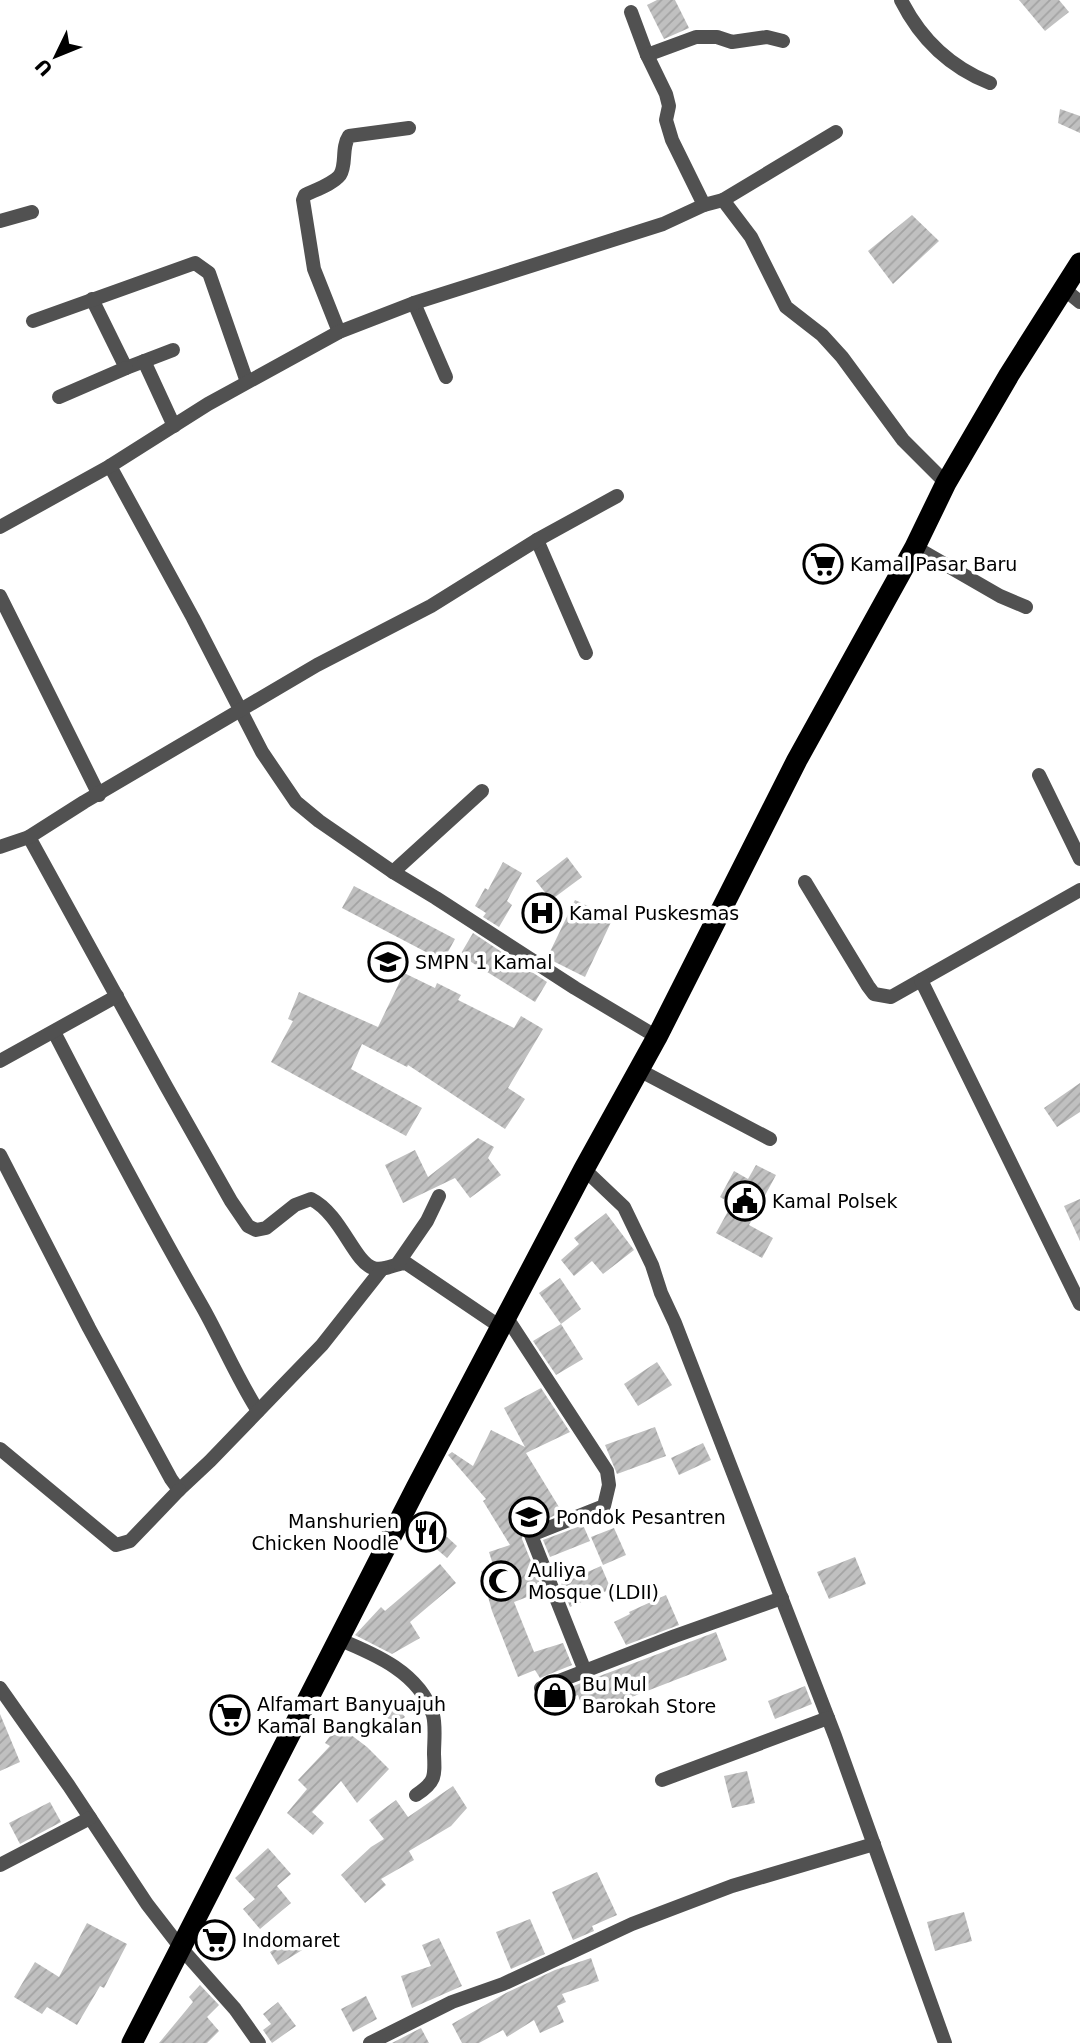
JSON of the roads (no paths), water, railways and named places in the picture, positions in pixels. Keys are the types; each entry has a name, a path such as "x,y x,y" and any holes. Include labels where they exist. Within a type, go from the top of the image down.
{"highway":[{"path":"132,2043 338,1639 584,1169 657,1037 797,761 915,547 946,483 1009,375 1072,296 1080,263"}],"street":[{"path":"901,0 910,17 947,59 971,75 990,83"},
{"path":"631,12 666,94 666,120 672,140 704,205"},
{"path":"648,55 696,37 717,37 732,43 767,37 783,41"},
{"path":"339,332 314,269 303,200 305,195 337,178 342,172 345,142 349,136 409,128"},
{"path":"0,527 339,332 414,303 620,239 723,200 836,132"},
{"path":"723,200 751,237 786,307 822,335 835,349 903,440 946,483"},
{"path":"0,221 32,212"},
{"path":"33,321 195,263 209,273 247,383"},
{"path":"92,299 126,368"},
{"path":"414,303 446,377"},
{"path":"59,397 173,349"},
{"path":"144,361 174,426"},
{"path":"110,466 262,752 296,802 393,872 657,1037"},
{"path":"0,847 29,836 317,665 430,606 537,540 617,496"},
{"path":"537,540 586,653"},
{"path":"915,547 1000,596 1026,607"},
{"path":"0,596 100,794"},
{"path":"1039,775 1080,859"},
{"path":"393,872 482,791"},
{"path":"29,836 248,1226 256,1230 266,1228 295,1205 311,1199 329,1211 358,1254 371,1268 383,1269 405,1263 505,1323 607,1471 610,1485 604,1506 531,1535 585,1671"},
{"path":"805,882 867,986 874,994 891,997 1080,890"},
{"path":"920,980 1080,1304"},
{"path":"0,1061 117,996"},
{"path":"54,1032 128,1174 218,1335 240,1383 258,1411"},
{"path":"639,1070 770,1139"},
{"path":"0,1155 89,1328 179,1490"},
{"path":"584,1169 624,1208 652,1265 828,1718 945,2043"},
{"path":"398,1263 427,1221 439,1195"},
{"path":"0,1450 116,1545 130,1542 322,1345 383,1269"},
{"path":"541,1688 782,1598"},
{"path":"338,1639 376,1654 394,1665 421,1693 428,1705 433,1717 435,1777 427,1788 416,1795"},
{"path":"0,1688 147,1904 181,1948 212,1980 259,2043"},
{"path":"663,1780 828,1718"},
{"path":"0,1865 90,1818"},
{"path":"370,2043 452,2002 503,1984 632,1924 732,1886 874,1844"}],"place":[{"name":"Kamal Pasar Baru","path":"823,564"},
{"name":"Kamal Puskesmas","path":"542,913"},
{"name":"SMPN 1 Kamal","path":"388,962"},
{"name":"Kamal Polsek","path":"745,1201"},
{"name":"Pondok Pesantren","path":"529,1517"},
{"name":"Manshurien Chicken Noodle","path":"426,1532"},
{"name":"Auliya Mosque (LDII)","path":"501,1581"},
{"name":"Bu Mul Barokah Store","path":"555,1695"},
{"name":"Alfamart Banyuajuh Kamal Bangkalan","path":"230,1715"},
{"name":"Indomaret","path":"215,1940"}]}
